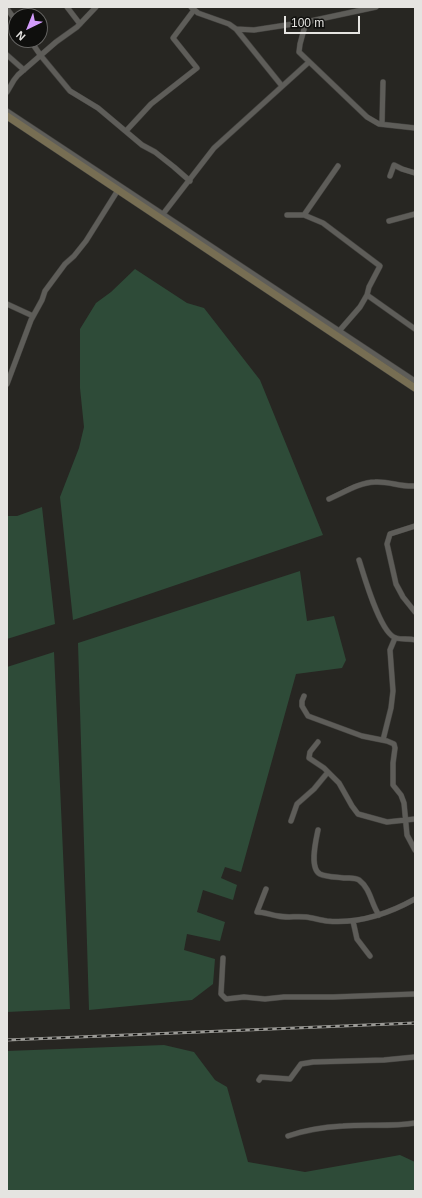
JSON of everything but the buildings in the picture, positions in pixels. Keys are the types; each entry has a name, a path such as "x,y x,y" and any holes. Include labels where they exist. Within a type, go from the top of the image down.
{"main road":[{"path":"7,116 415,388"}],"street":[{"path":"68,7 80,24"},
{"path":"7,92 14,80 24,70 80,24 96,7"},
{"path":"236,29 254,30 306,22 376,7"},
{"path":"126,131 151,104 197,68 173,38 192,8 198,13 229,24 236,29 282,86"},
{"path":"306,22 299,52 309,62 367,117 382,124 415,128"},
{"path":"36,48 70,91 98,108 142,145 155,152 190,181"},
{"path":"7,55 24,70"},
{"path":"163,214 214,148 309,62"},
{"path":"382,124 383,82"},
{"path":"7,111 415,381"},
{"path":"390,176 394,165 415,173"},
{"path":"304,215 338,166"},
{"path":"7,384 45,291 65,264 74,256 86,241 118,190"},
{"path":"389,221 415,214"},
{"path":"287,215 304,215 323,223 380,266 369,287 367,296 360,307 347,320 340,330"},
{"path":"367,296 415,329"},
{"path":"7,304 34,316"},
{"path":"329,499 366,482 377,482 405,487 415,486"},
{"path":"414,527 390,534 387,544 396,584 403,597 415,612"},
{"path":"359,560 377,614 390,634 395,638 414,639"},
{"path":"383,740 391,708 393,691 390,650 395,638"},
{"path":"304,696 302,706 308,716 362,736 383,740 394,744 393,785 401,794 404,803 407,835 415,850"},
{"path":"318,742 310,752 309,758 328,772 339,783 358,814 387,822 415,819"},
{"path":"291,821 297,804 314,789 328,772"},
{"path":"318,830 314,855 314,867 316,871 321,874 360,880 370,894 379,915"},
{"path":"266,889 257,912 288,918 305,917 327,921 364,920 415,899"},
{"path":"354,921 357,939 370,956"},
{"path":"223,958 221,994 226,999 244,997 265,999 284,997 415,994"},
{"path":"259,1080 261,1077 290,1079 301,1064 313,1062 384,1060 415,1056"},
{"path":"288,1136 300,1132 342,1126 387,1126 415,1123"}],"green space":[{"path":"135,269 187,303 204,308 260,380 323,535 73,620 60,497 79,448 84,427 80,388 80,329 96,303 111,292"},
{"path":"42,507 55,624 7,639 7,516 17,516"},
{"path":"300,571 307,621 334,616 346,660 342,668 296,674 241,872 225,867 221,878 237,885 233,900 203,890 197,912 225,922 220,941 187,934 184,950 215,959 213,984 192,1000 89,1010 78,643"},
{"path":"54,652 70,1009 7,1012 7,667"},
{"path":"164,1045 194,1052 215,1080 227,1087 248,1162 305,1172 400,1155 415,1162 415,1191 7,1191 7,1051"}],"railway":[{"path":"7,1040 415,1023"}]}
